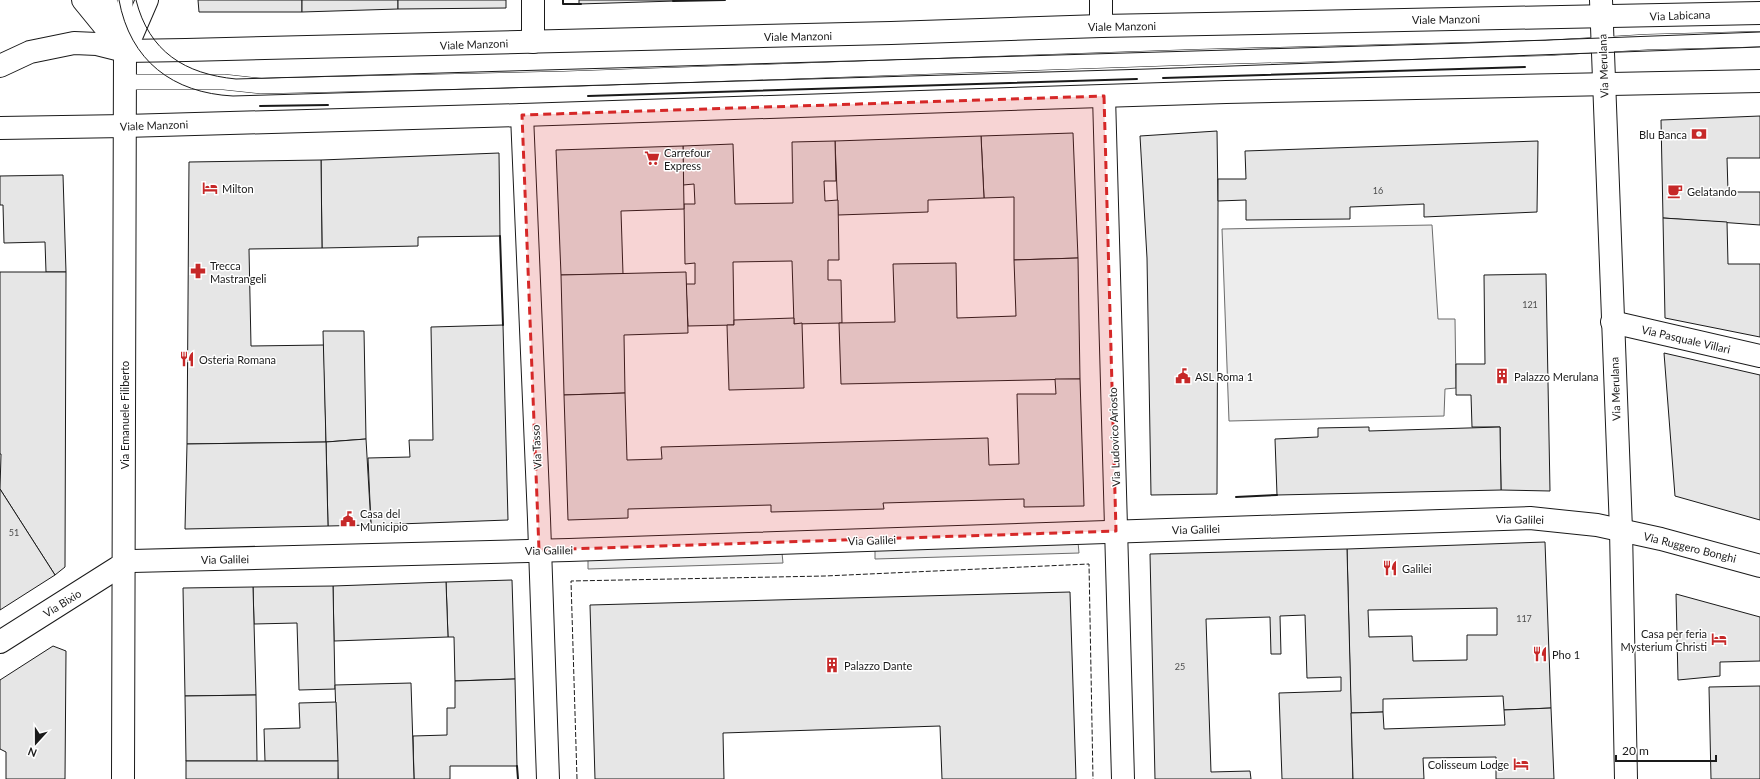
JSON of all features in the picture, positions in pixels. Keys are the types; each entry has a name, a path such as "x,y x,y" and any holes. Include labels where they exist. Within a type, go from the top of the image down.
{"main road":[{"path":"83,0 125,51"},
{"name":"Via Emanuele Filiberto","path":"105,0 125,51 123,779"},
{"name":"Via Emanuele Filiberto","path":"125,51 147,0"},
{"path":"532,0 533,42"},
{"path":"1100,0 1101,26"},
{"name":"Viale Manzoni","path":"0,66 30,52 74,43 97,44 125,51 533,42 898,33 1601,8"},
{"name":"Via Labicana","path":"1601,8 1760,13"},
{"name":"Via Merulana","path":"1601,8 1621,530 1626,779"},
{"path":"1603,85 1760,81"},
{"name":"Viale Manzoni","path":"0,128 522,115 1104,96 1603,85"},
{"name":"Via Ludovico Ariosto","path":"1104,96 1123,779"},
{"name":"Via Tasso","path":"522,115 548,779"},
{"name":"Via Pasquale Villari","path":"1612,322 1760,356"},
{"name":"Via Galilei","path":"124,564 132,561 540,550 1530,518 1572,521 1621,530"},
{"name":"Via Ruggero Bonghi","path":"1621,530 1661,539 1760,566"},
{"name":"Via Bixio","path":"0,642 124,564"}],"lane":[{"name":"Via Emanuele Filiberto","path":"125,0 125,51"},
{"path":"125,82 224,82 261,86 548,79 1760,39"}],"highlighted area":[{"path":"1104,96 1116,531 539,550 522,115"}],"shaded area":[{"path":"1432,225 1438,319 1455,319 1456,388 1445,389 1444,416 1229,421 1222,229"},
{"path":"1078,542 1079,553 875,559 875,549"},
{"path":"782,553 783,563 588,569 588,558"}],"building":[{"path":"198,0 302,0 302,12 199,12"},
{"path":"302,0 398,0 398,9 302,12"},
{"path":"398,0 506,0 506,8 398,9"},
{"path":"579,0 675,0 675,1 579,4"},
{"path":"1760,116 1760,158 1727,158 1728,192 1760,192 1760,225 1663,218 1661,120"},
{"name":"ASL Roma 1","path":"1217,131 1217,494 1151,495 1147,258 1140,136"},
{"path":"1073,133 1078,258 1014,260 1014,197 984,198 981,136"},
{"path":"981,136 984,198 928,200 928,212 838,215 835,141"},
{"path":"835,141 836,181 824,181 825,201 838,200 839,260 828,260 828,280 841,280 842,323 794,324 792,261 733,262 734,325 688,326 686,284 695,284 695,263 685,264 684,204 695,204 694,184 683,185 683,146 733,144 735,204 793,203 792,142"},
{"path":"1538,141 1537,212 1424,217 1424,204 1350,207 1350,219 1246,220 1246,200 1218,201 1218,179 1246,179 1245,151"},
{"path":"683,146 684,209 621,211 623,274 561,275 556,150"},
{"path":"499,153 500,236 418,237 418,246 322,248 321,160"},
{"path":"321,160 322,248 249,249 251,346 324,345 326,442 187,444 189,162"},
{"path":"63,175 66,272 46,272 45,242 4,243 3,205 0,205 0,176"},
{"path":"1663,218 1727,222 1728,264 1760,264 1760,337 1665,318"},
{"path":"1078,258 1080,379 841,384 839,323 895,322 893,264 956,263 957,318 1016,316 1014,260"},
{"path":"0,272 66,272 65,567 55,575 0,489"},
{"path":"686,272 688,333 624,335 625,393 564,395 561,275"},
{"name":"Palazzo Merulana","path":"1546,274 1550,491 1501,490 1500,427 1472,427 1471,395 1456,395 1456,364 1485,364 1484,275"},
{"path":"794,318 794,324 802,323 804,388 729,390 727,325 734,325 734,320"},
{"path":"503,325 508,520 371,525 368,458 410,457 409,440 433,440 431,327"},
{"path":"323,331 364,331 366,439 326,442"},
{"path":"1664,353 1760,375 1760,520 1675,496"},
{"path":"1055,379 1080,379 1084,506 1024,507 1024,499 883,503 884,509 771,512 771,505 628,509 628,518 568,520 564,395 625,393 627,460 662,459 661,447 988,438 989,465 1019,464 1017,394 1056,394"},
{"path":"1369,427 1369,431 1500,427 1501,490 1277,495 1275,439 1318,437 1318,428"},
{"path":"366,439 371,525 328,526 326,442"},
{"path":"326,442 328,526 185,529 187,444"},
{"path":"0,489 55,575 0,610"},
{"path":"1545,542 1551,708 1504,710 1503,696 1383,699 1383,712 1351,713 1347,549","holes":["1497,608 1497,635 1467,635 1467,660 1413,661 1412,636 1369,637 1368,610"]},
{"path":"1347,549 1353,779 1282,779 1279,693 1341,691 1341,677 1307,678 1305,615 1280,616 1281,654 1271,654 1270,617 1206,619 1211,772 1250,771 1251,779 1155,779 1150,554"},
{"path":"512,580 515,679 455,681 454,637 448,637 446,582"},
{"path":"446,582 448,637 334,641 333,586"},
{"path":"333,586 335,689 299,690 297,623 254,624 253,587"},
{"path":"253,587 256,695 185,696 183,588"},
{"name":"Palazzo Dante","path":"1070,592 1076,779 942,779 940,726 723,733 724,779 595,779 590,605"},
{"name":"Casa per feria Mysterium Christi","path":"1676,594 1760,617 1760,661 1720,662 1720,676 1678,680"},
{"path":"53,646 66,651 65,779 6,779 6,752 0,749 0,680"},
{"path":"515,679 517,766 450,766 450,779 414,779 413,736 447,735 447,708 455,708 455,681"},
{"path":"411,683 414,779 338,779 335,685"},
{"path":"1760,686 1760,779 1711,779 1709,687"},
{"path":"256,695 257,761 186,761 185,696"},
{"path":"336,702 338,761 265,761 264,729 300,728 299,703"},
{"path":"1551,708 1554,779 1496,779 1496,757 1423,758 1424,779 1353,779 1351,713 1383,712 1384,729 1505,725 1504,710"},
{"path":"186,761 338,761 338,779 186,779"}],"tram line":[{"path":"119,0 125,22 133,40 144,56 158,70 173,80 191,88 211,94 233,96 1148,69 1760,47"},
{"path":"136,0 142,18 150,34 160,47 172,57 185,66 201,72 236,79 1468,43 1760,32"}],"fence":[{"path":"577,779 571,581 825,576 1089,564 1093,779"}],"wall":[{"path":"563,0 563,4 581,4"},
{"path":"673,1 725,0"},
{"path":"1163,78 1525,67"},
{"path":"588,96 1137,79"},
{"path":"260,106 328,105"},
{"path":"500,236 503,325"},
{"path":"1236,497 1277,495"},
{"path":"517,766 518,779"}],"place":[{"name":"Blu Banca","path":"1699,134"},
{"name":"Carrefour Express","path":"652,158"},
{"name":"Milton","path":"210,188"},
{"name":"Gelatando","path":"1675,191"},
{"name":"Trecca Mastrangeli","path":"198,271"},
{"name":"Osteria Romana","path":"187,359"},
{"name":"ASL Roma 1","path":"1183,376"},
{"name":"Palazzo Merulana","path":"1502,376"},
{"name":"Casa del Municipio","path":"348,519"},
{"name":"Galilei","path":"1390,568"},
{"name":"Casa per feria Mysterium Christi","path":"1719,639"},
{"name":"Pho 1","path":"1540,654"},
{"name":"Palazzo Dante","path":"832,665"},
{"name":"Colisseum Lodge","path":"1521,764"}]}
